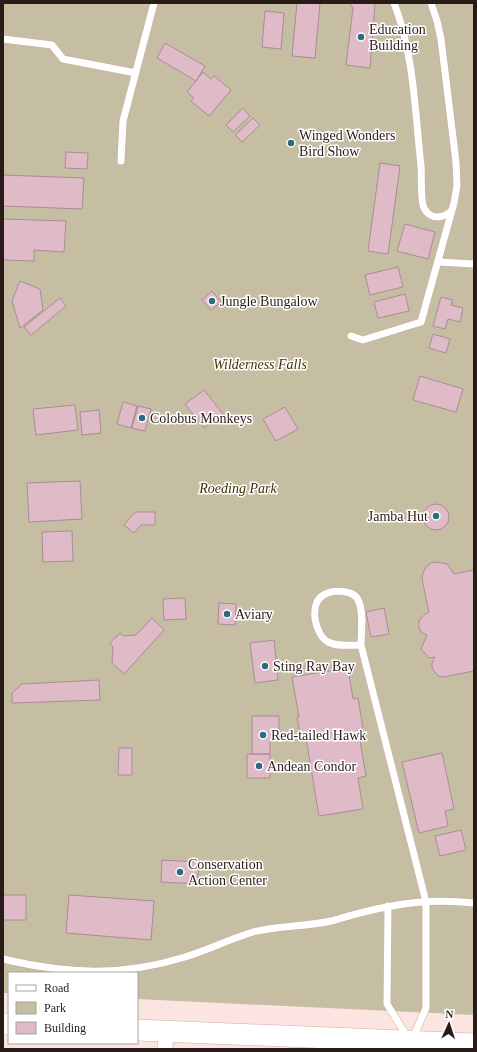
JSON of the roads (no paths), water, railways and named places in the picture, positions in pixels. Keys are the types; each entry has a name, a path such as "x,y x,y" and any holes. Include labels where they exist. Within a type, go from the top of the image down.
{"main road":[{"path":"138,1030 166,1040 410,1045 474,1044"}],"lane":[{"path":"121,161 123,121 154,3"},
{"path":"394,3 399,14 408,49 421,170 423,205 425,210 434,217 444,216 453,208"},
{"path":"351,336 363,340 421,322 453,208 457,186 456,162 441,39 438,21 431,3"},
{"path":"3,39 52,45 63,59 136,73"},
{"path":"438,262 474,264"},
{"path":"361,645 334,644 326,641 319,634 315,613 317,603 321,596 330,592 350,592 359,602 362,616 361,645 426,902 426,1008 410,1045"},
{"path":"3,959 36,967 64,971 88,972 134,969 162,964 186,957 251,933 268,929 329,921 388,906 454,901 474,903"},
{"path":"388,906 388,1004 410,1045"}],"place":[{"name":"Education Building","path":"361,37"},
{"name":"Winged Wonders Bird Show","path":"291,143"},
{"name":"Jungle Bungalow","path":"212,301"},
{"name":"Colobus Monkeys","path":"142,418"},
{"name":"Jamba Hut","path":"436,516"},
{"name":"Aviary","path":"227,614"},
{"name":"Sting Ray Bay","path":"265,666"},
{"name":"Red-tailed Hawk","path":"263,735"},
{"name":"Andean Condor","path":"259,766"},
{"name":"Conservation Action Center","path":"180,872"}],"park label":[{"name":"Wilderness Falls","path":"260,364"},
{"name":"Roeding Park","path":"238,488"}]}
